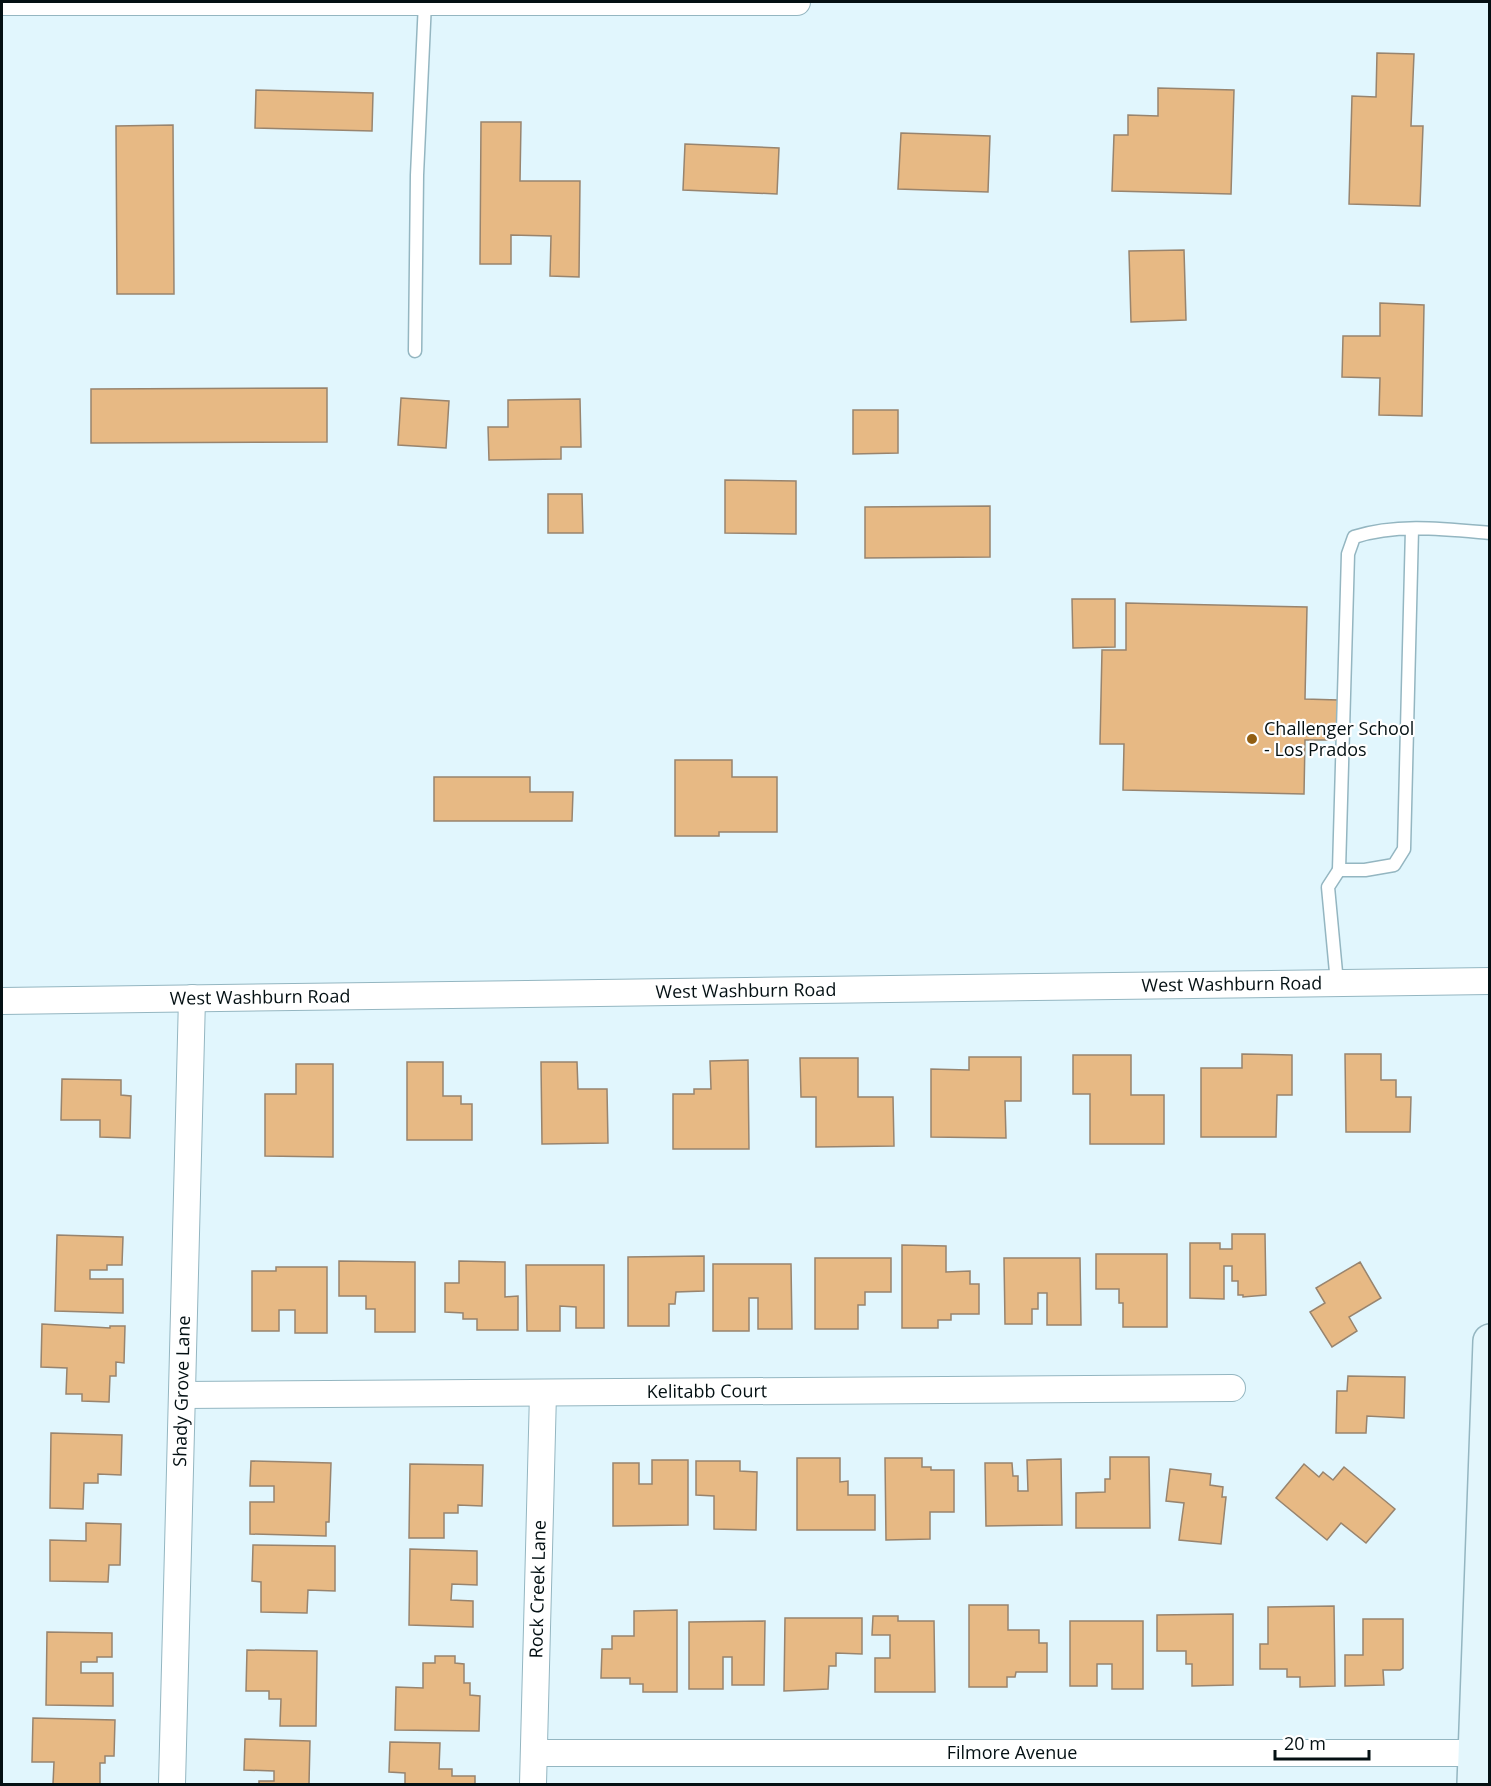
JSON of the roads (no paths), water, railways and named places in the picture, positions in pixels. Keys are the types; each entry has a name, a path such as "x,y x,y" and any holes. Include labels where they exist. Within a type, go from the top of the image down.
{"main road":[{"path":"1480,1763 1490,1341"}],"street":[{"path":"2,2 796,2"},
{"name":"West Washburn Road","path":"2,1001 1490,981"},
{"name":"Shady Grove Lane","path":"172,1785 192,998"},
{"name":"Kelitabb Court","path":"182,1395 1232,1388"},
{"name":"Rock Creek Lane","path":"533,1785 543,1393"},
{"name":"Filmore Avenue","path":"534,1753 1480,1763"}],"lane":[{"path":"416,351 417,175 425,2"},
{"path":"1339,870 1365,870 1394,865 1404,849 1412,529"},
{"path":"1337,983 1328,887 1339,870 1348,554 1354,537 1372,531 1445,529 1490,533"}],"place":[{"name":"Challenger School - Los Prados","path":"1252,739"}]}
